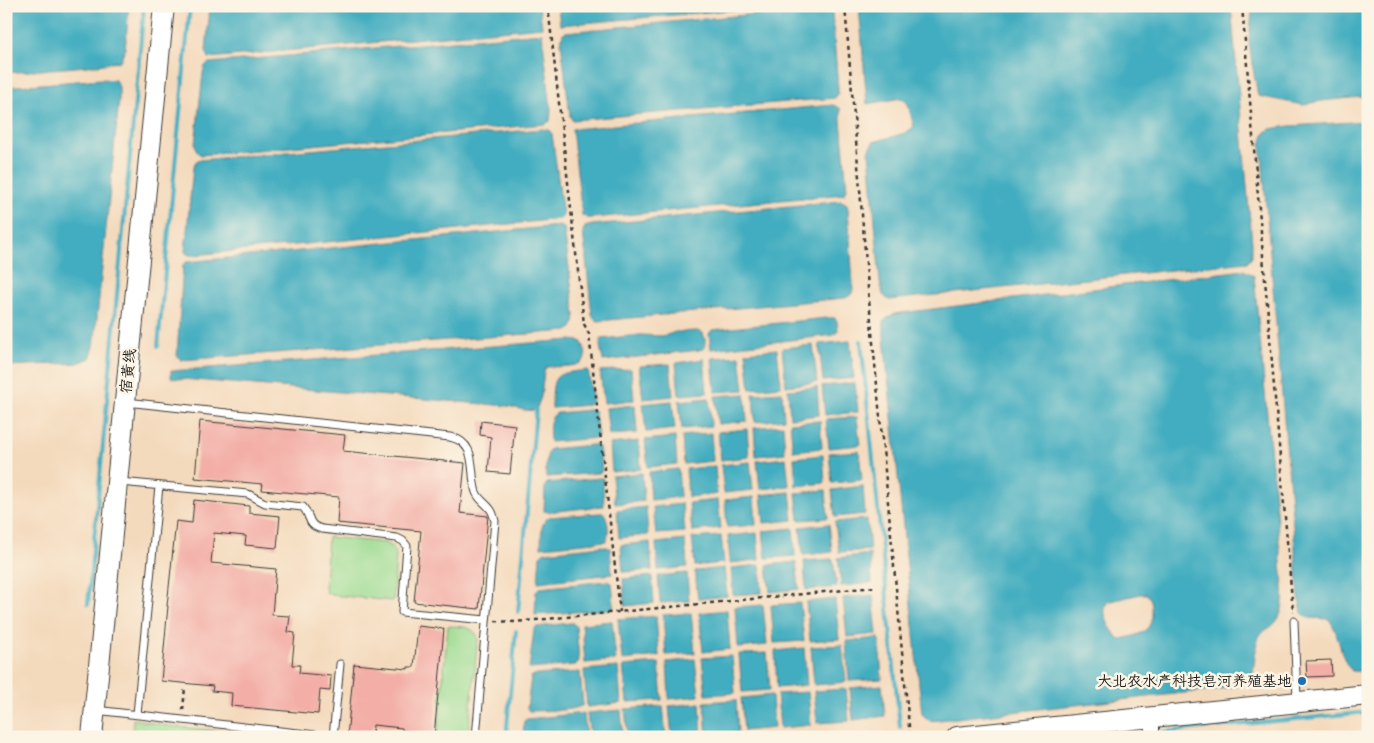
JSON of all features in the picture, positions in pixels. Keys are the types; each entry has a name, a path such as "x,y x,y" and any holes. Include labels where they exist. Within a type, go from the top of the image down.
{"main road":[{"name":"宿黄线","path":"92,737 164,6"},
{"path":"957,737 1152,727 1297,702 1368,694"}],"lane":[{"path":"125,402 450,437 462,441 473,464 476,492 479,498 492,511 495,521 476,737"},
{"path":"117,482 248,494 265,503 303,507 308,512 309,520 315,528 397,538 407,546 402,612 486,620"},
{"path":"137,714 159,486"},
{"path":"1294,621 1297,702"},
{"path":"95,710 333,737 340,664"}],"path":[{"path":"548,6 584,324 589,334 620,612"},
{"path":"845,6 868,290 910,737"},
{"path":"1242,6 1294,621"},
{"path":"486,620 515,622 875,587"},
{"path":"182,720 186,687"}],"green space":[{"path":"328,537 386,543 391,546 396,555 393,601 332,595 326,592"},
{"path":"448,626 472,630 478,637 468,737 437,737"},
{"path":"133,719 169,726 278,737 132,737"}],"water":[{"path":"6,6 129,6 125,50 120,61 98,65 6,73"},
{"path":"210,6 539,6 542,27 209,58 206,51"},
{"path":"558,6 777,6 560,25"},
{"path":"859,6 1231,6 1252,256 1247,262 889,300 883,295 880,282 869,151 873,142 905,133 914,127 908,104 902,98 867,104"},
{"path":"1251,6 1368,6 1368,104 1362,97 1321,101 1303,105 1258,96 1249,42"},
{"path":"829,7 832,13 838,88 838,94 835,98 572,120 570,116 561,42 563,33"},
{"path":"542,33 551,109 550,121 545,124 201,155 196,149 203,73 205,66 209,63"},
{"path":"101,79 115,80 119,87 119,100 94,347 90,358 78,363 6,366 6,87"},
{"path":"833,105 840,108 847,189 844,194 593,218 587,218 582,215 572,129"},
{"path":"1368,121 1368,672 1352,671 1348,666 1336,632 1329,619 1309,618 1302,613 1299,597 1261,145 1264,134 1270,129"},
{"path":"542,129 549,130 552,134 563,216 560,219 194,255 189,255 185,252 193,167 199,160"},
{"path":"842,201 847,204 848,209 853,284 852,293 848,297 598,321 592,315 583,231 585,227"},
{"path":"559,226 564,228 575,315 573,326 568,331 181,360 177,356 183,265 186,262"},
{"path":"1244,270 1254,276 1283,594 1282,608 1277,620 1261,633 1258,639 1252,677 1241,685 1220,689 930,721 922,714 884,338 884,321 893,314","holes":["1147,594 1151,600 1152,607 1150,625 1137,635 1119,640 1106,617 1105,607 1107,602"]},
{"path":"835,318 837,321 838,331 834,335 711,349 709,334 712,330"},
{"path":"697,331 703,333 705,348 603,361 600,346 601,339 640,335 664,336 675,332"},
{"path":"570,340 581,341 585,350 585,357 582,362 577,364 546,367 541,397 536,410 522,410 508,406 171,378 171,371"},
{"path":"850,341 854,378 823,381 819,344"},
{"path":"813,345 817,382 786,386 782,348"},
{"path":"777,349 781,386 750,389 746,352"},
{"path":"740,356 744,390 715,392 712,358"},
{"path":"704,359 707,393 679,395 676,363"},
{"path":"670,364 673,396 643,399 639,366"},
{"path":"631,369 634,400 604,403 600,371"},
{"path":"588,370 593,401 589,405 552,408 553,387 557,377 562,374"},
{"path":"855,383 858,412 825,415 822,386"},
{"path":"817,387 819,415 790,418 788,390"},
{"path":"782,392 784,419 755,422 753,394"},
{"path":"745,394 747,421 718,424 715,396"},
{"path":"709,398 711,426 682,429 679,401"},
{"path":"672,401 675,429 646,432 643,404"},
{"path":"635,405 637,433 609,435 606,408"},
{"path":"594,410 595,412 597,438 550,442 550,426 554,415 557,413"},
{"path":"857,417 860,445 829,448 826,419"},
{"path":"820,421 822,448 793,451 790,423"},
{"path":"783,425 785,453 756,456 754,428"},
{"path":"747,429 749,457 721,460 718,432"},
{"path":"711,433 713,461 684,464 682,436"},
{"path":"675,437 677,464 648,467 645,440"},
{"path":"639,441 641,469 612,472 610,444"},
{"path":"592,445 599,447 602,471 599,473 546,477 548,452 550,449"},
{"path":"859,451 862,480 832,483 829,453"},
{"path":"823,455 825,483 796,486 794,458"},
{"path":"786,458 789,486 760,489 757,461"},
{"path":"750,462 753,490 724,493 721,465"},
{"path":"715,466 717,494 688,497 686,469"},
{"path":"678,469 680,497 651,500 649,472"},
{"path":"642,473 644,501 615,504 612,476"},
{"path":"603,478 604,506 544,511 545,487 547,483"},
{"path":"863,486 865,514 835,517 832,490"},
{"path":"826,490 828,518 799,520 796,493"},
{"path":"790,492 793,520 764,523 761,495"},
{"path":"754,497 756,525 727,527 725,500"},
{"path":"718,500 721,528 692,531 689,503"},
{"path":"682,504 685,532 656,534 653,507"},
{"path":"646,507 648,535 619,538 617,510"},
{"path":"604,513 608,531 606,541 541,547 542,526 549,517"},
{"path":"867,519 870,550 839,552 835,522"},
{"path":"829,524 832,552 803,555 800,527"},
{"path":"793,528 795,556 766,558 763,531"},
{"path":"757,533 759,560 730,563 728,536"},
{"path":"721,536 724,563 695,566 692,538"},
{"path":"685,540 687,567 658,570 656,543"},
{"path":"650,542 652,570 623,572 621,545"},
{"path":"603,546 610,548 612,574 538,582 540,556 545,552"},
{"path":"870,554 872,583 841,586 838,558"},
{"path":"833,559 837,587 806,590 804,561"},
{"path":"796,562 799,589 770,592 767,565"},
{"path":"760,565 762,593 733,595 731,568"},
{"path":"724,568 727,596 698,599 695,571"},
{"path":"687,573 689,601 660,603 658,576"},
{"path":"652,576 654,603 625,606 623,579"},
{"path":"607,581 612,583 613,609 535,615 536,592 539,588"},
{"path":"873,595 877,634 847,637 843,598"},
{"path":"835,599 839,639 810,641 806,602"},
{"path":"800,603 804,641 774,643 771,605"},
{"path":"763,605 767,645 738,648 735,607"},
{"path":"727,610 730,649 703,652 699,613"},
{"path":"691,613 695,653 666,655 663,615"},
{"path":"656,616 659,656 622,660 618,619"},
{"path":"612,621 616,660 585,663 582,624"},
{"path":"573,623 576,627 578,663 575,665 529,669 536,627"},
{"path":"879,638 882,679 849,681 846,641"},
{"path":"842,645 846,682 814,685 811,647"},
{"path":"804,648 807,685 777,688 775,651"},
{"path":"767,653 770,690 742,692 739,654"},
{"path":"732,656 735,693 706,695 702,658"},
{"path":"695,659 699,696 669,699 667,662"},
{"path":"659,663 662,700 627,702 623,666"},
{"path":"618,667 621,703 587,707 584,670"},
{"path":"580,672 583,705 565,710 529,711 527,708 531,677 534,675"},
{"path":"882,685 885,716 853,720 850,688"},
{"path":"846,689 849,721 817,723 814,691"},
{"path":"808,692 811,725 780,728 777,694"},
{"path":"772,695 774,728 744,731 741,698"},
{"path":"736,700 738,733 707,736 704,702"},
{"path":"700,703 702,737 672,737 669,706"},
{"path":"663,706 666,737 628,737 625,709"},
{"path":"621,710 623,737 590,737 587,713"},
{"path":"584,713 586,737 523,737 524,721 527,719"}],"building":[{"path":"200,421 345,435 343,451 465,463 460,513 488,516 479,609 414,602 421,531 337,523 339,497 262,490 263,484 195,478"},
{"path":"481,421 515,425 510,474 488,472 491,437 480,435"},
{"path":"194,500 249,506 249,513 280,516 277,548 245,545 246,536 214,533 211,563 276,569 272,615 290,616 288,632 295,633 292,665 300,665 299,673 331,676 330,691 320,690 318,714 231,706 232,693 212,691 213,686 161,681 176,521 192,523"},
{"path":"418,626 444,629 434,737 407,737 408,731 402,730 402,728 373,725 372,737 347,737 354,664 408,669 408,667 414,667"},
{"path":"1331,660 1332,676 1307,677 1306,661"}],"waterway":[{"path":"88,604 144,6"},
{"path":"158,346 190,6"},
{"path":"861,341 900,727"},
{"path":"518,612 536,410"},
{"path":"506,737 516,631"},
{"path":"1163,732 1368,712"},
{"path":"1120,737 1142,735"}],"place":[{"name":"大北农水产科技皂河养殖基地","path":"1302,681"}]}
